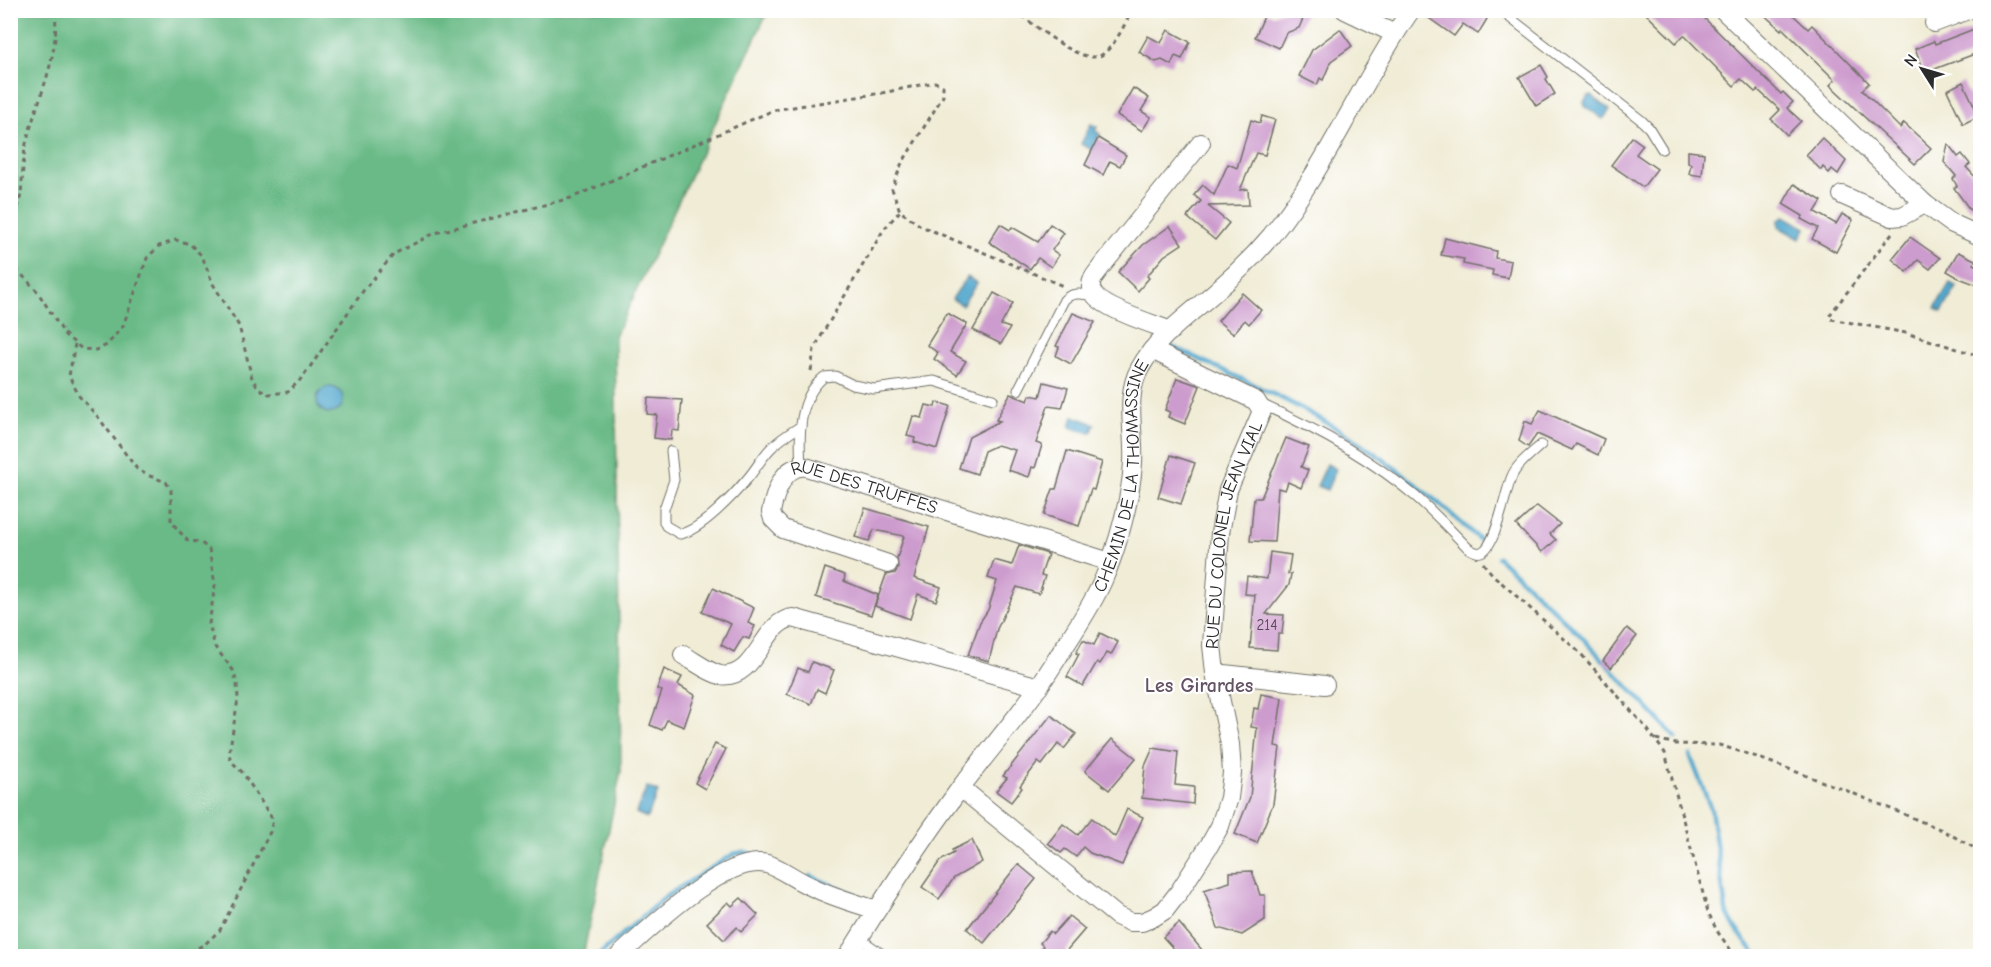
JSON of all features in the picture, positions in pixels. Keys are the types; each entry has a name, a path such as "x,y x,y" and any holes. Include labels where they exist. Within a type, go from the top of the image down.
{"street":[{"path":"1345,10 1395,34"},
{"name":"CHEMIN DE LA THOMASSINE","path":"848,957 877,910 961,788 1039,687 1101,586 1110,562 1131,479 1133,448 1131,398 1140,366 1172,330 1233,276 1280,224 1316,171 1395,34 1412,10"},
{"path":"1723,10 1925,204 1952,223 1980,236"},
{"path":"1934,23 1968,10"},
{"path":"1172,330 1108,306 1093,293 1093,279 1201,143"},
{"path":"1842,195 1892,217 1902,216 1925,204"},
{"name":"RUE DU COLONEL JEAN VIAL","path":"961,788 1117,916 1136,922 1154,917 1165,910 1179,892 1220,826 1229,798 1232,773 1230,744 1215,673 1212,645 1222,518 1228,490 1262,414 1262,408 1256,401 1152,350"},
{"name":"RUE DES TRUFFES","path":"888,564 791,532 778,525 771,512 787,472 795,467 801,467 1110,562"},
{"path":"683,655 718,675 736,672 748,664 781,622 793,618 1039,687"},
{"path":"1215,673 1325,685"},
{"path":"620,957 682,901 713,879 741,865 761,863 769,865 823,892 877,910"}],"lane":[{"path":"1500,10 1641,120 1662,148"},
{"path":"1018,390 1064,300 1075,294 1093,293"},
{"path":"801,467 799,442 801,426 812,388 824,376 874,389 934,381 993,399"},
{"path":"1256,401 1321,434 1398,483 1417,497 1468,548 1476,552 1483,552 1488,548 1494,536 1513,473 1541,445"},
{"path":"671,451 674,480 663,515 666,526 680,534 696,528 730,497 777,442 801,426"},
{"path":"859,938 885,957"}],"path":[{"path":"10,225 15,218 20,198 26,147 39,98 53,60 55,10"},
{"path":"1015,10 1064,46 1079,54 1095,58 1103,54 1111,45 1132,12"},
{"path":"10,262 37,291 65,336 82,349 96,350 107,345 123,326 147,258 159,246 176,240 190,244 202,256 213,284 239,326 252,378 258,388 269,394 288,392 303,377 363,291 394,254 435,233 571,198 774,110 935,82 943,86 943,96 901,165 892,189 900,211 921,226 1064,287 1093,293"},
{"path":"812,388 811,361 814,349 884,229 900,211"},
{"path":"1902,216 1888,240 1829,316 1831,319 1906,333 1980,356"},
{"path":"75,344 69,376 79,396 98,417 137,469 166,482 171,490 171,521 179,531 188,541 200,542 209,549 215,585 209,624 215,647 233,670 237,684 238,699 229,754 231,761 243,772 273,820 270,832 220,930 204,945 178,957"},
{"path":"1476,552 1493,575 1581,654 1665,753 1708,912 1717,931 1735,957"},
{"path":"1655,739 1677,744 1719,745 1751,755 1942,830 1980,851"}],"green space":[{"path":"10,11 768,11 615,336 621,771 583,956 11,956"}],"water":[{"path":"1588,96 1592,96 1610,110 1603,119 1585,106 1584,102"},
{"path":"1091,124 1097,127 1095,131 1100,134 1092,150 1081,144"},
{"path":"1785,216 1806,228 1800,239 1779,227 1779,220"},
{"path":"967,277 977,283 962,305 952,299"},
{"path":"1950,283 1957,287 1942,312 1935,308"},
{"path":"330,387 340,390 343,400 340,410 330,413 320,410 317,400 320,390"},
{"path":"1073,416 1095,424 1091,433 1070,427"},
{"path":"1327,464 1336,469 1327,490 1317,486"},
{"path":"647,787 658,792 647,818 636,813"}],"building":[{"path":"1286,10 1297,10 1305,14 1299,28 1286,33 1279,48 1255,37 1266,12 1273,15"},
{"path":"1422,10 1474,10 1487,19 1478,34 1463,24 1454,36 1422,13"},
{"path":"1642,10 1696,10 1781,94 1783,92 1793,102 1787,108 1801,121 1787,135 1771,119 1780,110 1758,90 1755,92 1741,79 1734,86 1684,35 1676,43"},
{"path":"1759,10 1788,10 1808,29 1812,25 1869,83 1862,90 1900,128 1904,123 1931,148 1915,164 1830,85 1835,80 1782,28 1781,30"},
{"path":"1340,29 1352,46 1331,61 1323,80 1320,78 1317,85 1299,76 1312,50"},
{"path":"1974,29 1980,52 1924,73 1915,49"},
{"path":"1168,30 1190,42 1182,59 1175,56 1171,65 1162,60 1156,62 1139,52 1148,36 1161,43"},
{"path":"1541,65 1555,94 1536,106 1519,77"},
{"path":"1963,82 1979,116 1963,124 1947,90"},
{"path":"1133,88 1149,98 1141,111 1151,117 1142,131 1117,115"},
{"path":"1262,116 1275,120 1265,155 1256,153 1240,190 1248,189 1249,205 1208,206 1229,223 1215,240 1187,217 1201,201 1194,195 1203,185 1214,195 1228,164 1237,168 1251,120 1260,123"},
{"path":"1632,137 1643,145 1636,154 1657,169 1643,187 1611,165"},
{"path":"1098,138 1126,155 1120,166 1110,161 1103,175 1085,165"},
{"path":"1822,138 1846,161 1838,174 1832,169 1829,173 1823,167 1821,170 1806,155"},
{"path":"1948,144 1958,157 1962,154 1970,164 1966,167 1978,180 1974,184 1980,192 1980,201 1970,210 1954,188 1957,186 1953,179 1956,176 1944,162"},
{"path":"1688,151 1704,153 1702,176 1689,174 1691,164 1688,163"},
{"path":"1794,184 1822,201 1815,212 1836,224 1842,214 1853,220 1836,252 1812,239 1818,228 1801,219 1803,216 1783,204"},
{"path":"1000,224 1010,230 1012,227 1038,242 1050,224 1064,233 1052,250 1059,255 1051,267 1038,258 1030,269 989,242"},
{"path":"1170,226 1182,244 1164,256 1138,291 1118,272 1143,245"},
{"path":"1910,237 1940,258 1930,269 1918,260 1907,272 1892,259"},
{"path":"1445,238 1496,251 1495,258 1511,261 1508,278 1492,275 1493,270 1463,264 1464,259 1441,255"},
{"path":"1958,252 1975,260 1974,264 1980,267 1980,286 1947,271"},
{"path":"994,293 1013,303 1001,325 1010,328 1001,344 973,330"},
{"path":"1242,293 1261,310 1249,324 1245,320 1233,334 1218,321"},
{"path":"947,313 967,324 950,352 966,361 957,375 934,359 938,353 927,345"},
{"path":"1073,313 1095,322 1071,364 1056,356 1059,347 1056,346"},
{"path":"1177,378 1200,386 1185,424 1168,417 1170,412 1165,410"},
{"path":"1044,382 1068,388 1062,408 1048,406 1036,443 1042,445 1035,468 1032,467 1029,477 1008,470 1015,450 997,445 984,451 977,474 959,468 969,437 1000,421 996,420 1010,394 1028,401 1030,395 1040,397"},
{"path":"648,398 682,400 679,431 672,430 671,440 654,438 657,415 647,414"},
{"path":"936,402 950,406 937,449 914,442 915,438 907,436 913,416 922,418 926,405 935,407"},
{"path":"1540,410 1604,439 1598,455 1576,444 1572,450 1537,434 1528,447 1519,441 1525,421 1532,424"},
{"path":"1286,438 1309,447 1301,467 1308,470 1301,488 1288,482 1285,490 1278,488 1274,542 1250,541 1254,498 1261,498"},
{"path":"1067,451 1102,462 1094,490 1091,489 1079,526 1044,515 1053,489 1056,489"},
{"path":"1171,455 1195,463 1181,504 1158,497"},
{"path":"1537,506 1560,524 1550,534 1556,540 1542,552 1516,525"},
{"path":"865,508 929,527 914,578 941,587 936,601 918,594 910,619 875,606 886,575 895,573 898,568 897,558 904,536 874,530 869,541 855,537"},
{"path":"1019,545 1048,554 1041,575 1045,576 1039,594 1017,587 997,629 989,661 968,655 980,622 988,610 997,581 988,578 994,560 1012,565"},
{"path":"1270,552 1291,555 1289,585 1266,614 1284,615 1282,634 1278,634 1277,650 1250,648 1255,595 1245,594 1247,576 1267,579"},
{"path":"825,568 845,575 844,581 878,595 871,615 816,597"},
{"path":"713,588 754,608 748,623 755,626 749,639 743,637 734,652 721,645 731,624 702,612"},
{"path":"1627,628 1637,636 1611,668 1603,661"},
{"path":"1100,633 1118,642 1111,655 1107,653 1100,664 1097,662 1083,686 1067,677 1079,654 1076,653 1083,640 1094,645"},
{"path":"812,662 834,670 825,693 817,689 811,704 787,694 798,668 808,672"},
{"path":"664,669 682,677 678,685 695,695 684,727 667,720 662,730 650,725 662,691 657,689"},
{"path":"1261,694 1282,698 1275,746 1280,747 1273,804 1257,843 1235,834 1250,797 1257,728 1251,727 1254,708 1258,709"},
{"path":"1051,715 1076,734 1064,749 1058,744 1042,765 1038,762 1011,802 996,791 1007,778 1003,776"},
{"path":"1112,739 1136,758 1109,790 1085,771"},
{"path":"715,744 726,749 705,789 695,783"},
{"path":"1153,748 1178,752 1175,785 1194,787 1193,804 1142,798 1145,766"},
{"path":"1127,809 1143,817 1122,865 1090,853 1083,847 1076,857 1065,849 1061,853 1048,843 1063,824 1078,835 1092,818 1115,837"},
{"path":"972,840 982,862 954,878 939,899 922,887 940,861 954,853 952,850"},
{"path":"1018,864 1036,879 984,943 967,929"},
{"path":"1252,871 1260,895 1265,895 1265,920 1242,935 1218,928 1204,890 1230,882 1230,872"},
{"path":"741,898 758,915 741,932 737,927 724,940 707,923 728,902 732,906"},
{"path":"1069,916 1085,929 1061,957 1035,957 1043,946 1040,943 1050,931 1053,934"},
{"path":"1179,923 1208,957 1181,957 1163,937"}],"waterway":[{"path":"1168,345 1280,398 1339,430 1403,474 1481,541"},
{"path":"1498,557 1578,633 1676,738"},
{"path":"1690,755 1711,809 1726,911 1736,929 1757,956"},
{"path":"598,956 665,897 734,854 743,852 760,856"},
{"path":"810,876 852,893"}],"district":[{"name":"Les Girardes","path":"1199,685"}]}
